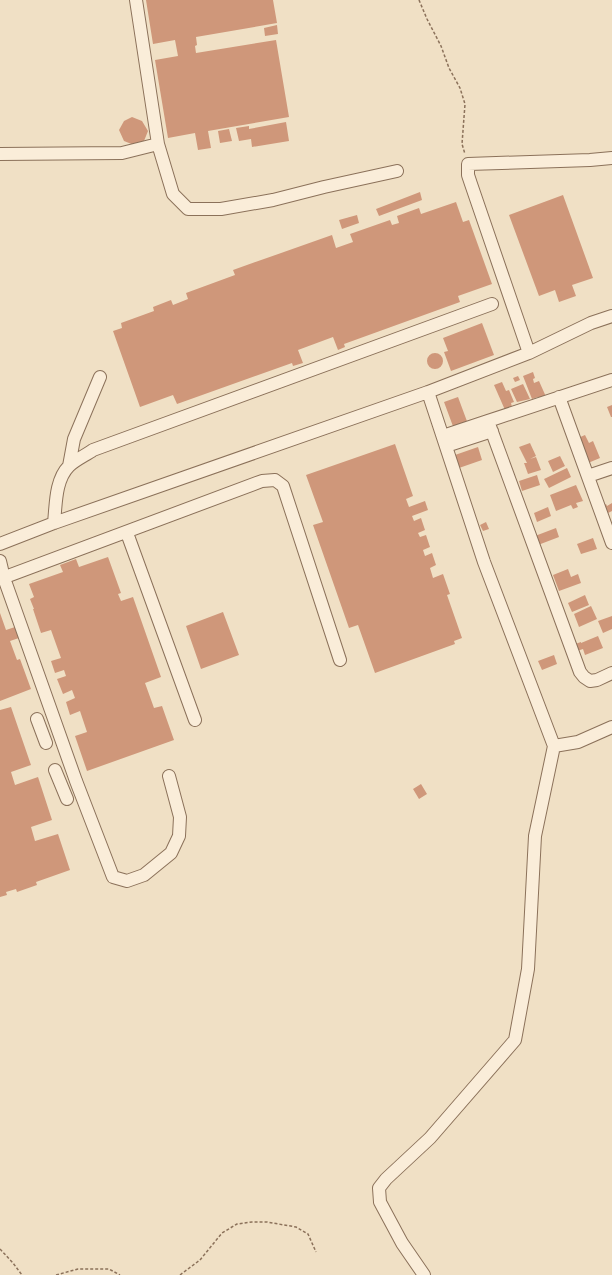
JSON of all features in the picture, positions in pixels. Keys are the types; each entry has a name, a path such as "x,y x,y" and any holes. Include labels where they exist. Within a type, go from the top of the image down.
{"street":[{"path":"136,0 158,144 173,194 188,209 221,209 273,200 324,186 397,171"},
{"path":"0,154 122,153 158,144"},
{"path":"529,353 468,175 468,164 612,158"},
{"path":"54,523 58,488 61,477 69,466 93,450 492,304"},
{"path":"0,544 54,523 428,392 529,353 591,323 612,316"},
{"path":"69,466 74,439 100,377"},
{"path":"445,441 490,426 559,397 612,380"},
{"path":"424,1275 402,1243 380,1202 379,1188 386,1179 430,1138 515,1040 528,969 535,836 554,746 484,562 428,392"},
{"path":"559,397 612,543"},
{"path":"490,426 580,672 590,681 597,680 612,673"},
{"path":"588,476 612,468"},
{"path":"2,578 262,481 275,480 283,486 340,660"},
{"path":"127,532 195,720"},
{"path":"0,561 2,578 76,781 113,877 127,881 144,875 171,853 179,836 180,817 169,776"},
{"path":"46,743 39,724 56,724"},
{"path":"554,746 578,742 612,727"},
{"path":"55,770 67,798"},
{"path":"62,787 76,781"}],"path":[{"path":"419,0 426,19 441,46 449,68 460,88 465,104 462,144 468,164"},
{"path":"180,1275 200,1260 222,1233 237,1224 267,1222 296,1227 308,1234 316,1252"},
{"path":"0,1249 22,1275"},
{"path":"56,1275 78,1268 109,1269 120,1275"}],"building":[{"path":"146,0 273,0 277,23 196,37 197,45 195,46 196,53 276,40 289,117 208,131 211,148 198,150 195,133 168,138 155,60 178,56 175,40 153,44"},
{"path":"277,25 278,34 265,36 264,28"},
{"path":"132,117 142,121 148,131 144,141 134,145 124,141 119,130 124,121"},
{"path":"286,122 289,141 252,147 251,139 239,141 236,128 249,126 249,129"},
{"path":"229,129 232,141 220,143 218,131"},
{"path":"420,192 422,200 379,216 376,209"},
{"path":"563,195 593,278 572,285 576,296 559,302 555,290 539,296 509,215"},
{"path":"456,202 463,222 469,220 492,284 458,296 460,302 344,344 345,347 338,350 333,337 298,350 303,363 293,366 292,363 177,404 173,395 140,407 113,331 122,328 121,323 154,311 153,307 171,300 173,305 188,299 186,293 235,275 233,270 332,235 336,248 353,242 350,234 390,220 392,225 399,223 397,216 419,208 421,214"},
{"path":"357,215 359,223 342,229 339,220"},
{"path":"482,323 494,355 451,371 444,352 448,351 443,338"},
{"path":"435,353 442,358 443,361 438,368 435,369 428,364 427,361 432,354"},
{"path":"533,372 535,378 533,379 534,383 539,381 547,399 540,402 538,397 532,399 523,376"},
{"path":"518,376 520,380 515,382 513,378"},
{"path":"502,382 506,391 509,390 514,402 511,403 512,407 505,410 494,385"},
{"path":"523,384 530,399 517,402 511,389"},
{"path":"458,397 468,424 454,429 444,402"},
{"path":"612,405 612,417 611,417 607,407"},
{"path":"585,435 589,443 593,441 600,458 588,463 578,438"},
{"path":"530,443 536,456 530,459 536,457 541,470 528,474 524,463 527,463 519,447"},
{"path":"395,444 413,496 406,499 409,507 425,501 428,510 412,516 414,521 421,518 425,530 418,533 420,537 426,535 430,547 423,550 425,556 432,553 436,565 430,568 433,578 443,574 450,594 447,595 462,638 454,641 455,644 375,673 358,625 349,628 313,525 323,522 306,475"},
{"path":"478,447 482,460 459,468 455,455"},
{"path":"560,456 565,466 553,472 548,461"},
{"path":"567,468 571,477 549,488 544,479"},
{"path":"537,475 540,485 522,491 519,481"},
{"path":"576,485 583,501 576,503 578,507 573,509 571,505 556,511 550,495"},
{"path":"612,503 612,511 604,515 600,507 606,504 607,506"},
{"path":"548,507 551,516 537,522 534,513"},
{"path":"486,522 489,529 483,531 480,525"},
{"path":"556,528 559,537 538,545 535,536"},
{"path":"593,538 597,549 581,554 577,544"},
{"path":"108,557 121,593 118,594 121,601 133,597 161,677 145,683 154,708 162,706 174,740 87,771 75,736 87,732 80,711 70,715 66,702 75,698 72,690 63,694 57,679 66,676 64,670 55,673 51,661 61,658 51,630 41,633 30,599 34,597 29,584 63,572 60,565 76,559 79,567"},
{"path":"568,569 571,577 578,574 581,583 559,591 553,575"},
{"path":"585,595 589,605 572,612 568,603"},
{"path":"591,606 597,619 579,627 574,614"},
{"path":"223,612 239,655 201,669 186,626"},
{"path":"0,613 6,630 18,626 22,637 10,641 17,660 20,659 31,689 0,701"},
{"path":"612,616 612,629 603,633 598,621"},
{"path":"598,636 603,648 585,655 583,649 577,651 575,644"},
{"path":"554,655 557,664 542,670 538,661"},
{"path":"11,707 31,765 11,772 15,785 38,777 52,820 31,827 35,841 58,834 70,870 36,882 37,885 17,892 16,889 6,892 7,895 0,897 0,710"},
{"path":"421,784 427,794 419,799 413,789"}]}
